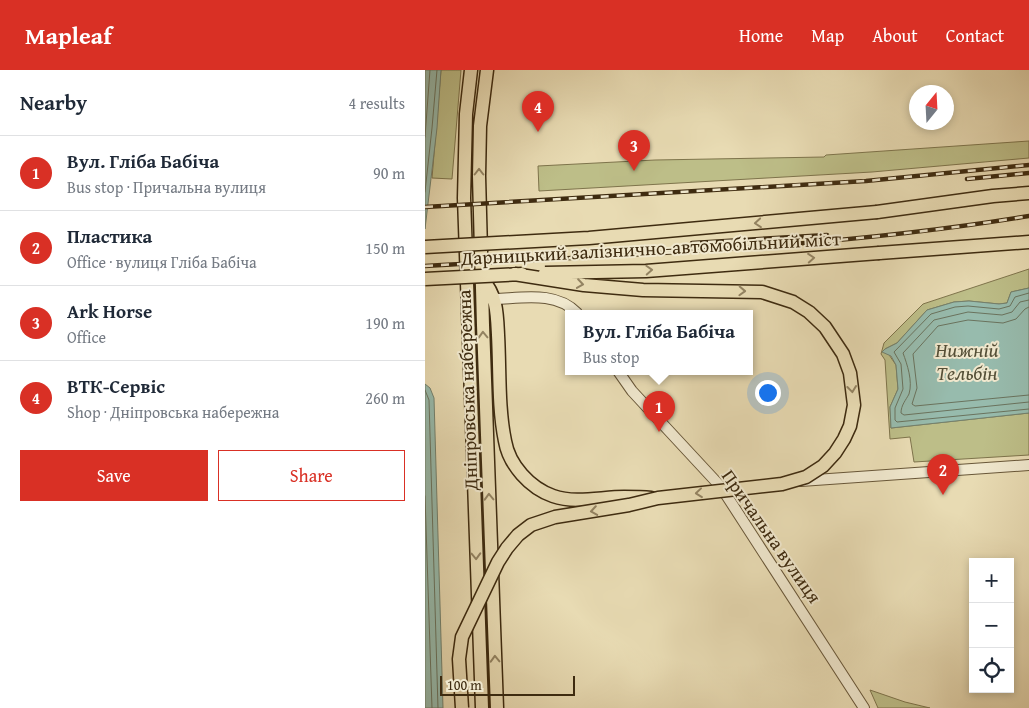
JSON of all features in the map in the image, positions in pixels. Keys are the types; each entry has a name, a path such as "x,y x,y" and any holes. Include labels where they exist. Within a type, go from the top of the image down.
{"main road":[{"name":"Дніпровська набережна","path":"471,70 466,114 464,198 482,708"},
{"name":"Дніпровська набережна","path":"487,70 480,134 482,278 497,708"},
{"name":"Дарницький залізнично-автомобільний міст","path":"425,247 589,238 877,212 1029,193"},
{"name":"Дарницький залізнично-автомобільний міст","path":"425,279 514,274 646,271 1029,242"},
{"path":"461,708 459,659 462,636 498,562 518,535 543,520 659,498 782,484 806,477 823,466 835,453 850,426 854,405 850,373 843,354 833,338 809,312 793,302 762,292 643,290 584,285 514,274"},
{"path":"482,278 495,300 501,410 505,442 513,462 525,477 538,489 553,496 572,500 624,497 659,498"}],"street":[{"path":"495,300 527,298 559,300 573,310"},
{"name":"Причальна вулиця","path":"621,375 632,391 721,487 865,708"},
{"path":"721,487 895,473 1029,465"}],"green space":[{"path":"441,70 461,70 452,179 432,178"},
{"path":"1029,141 1029,158 872,172 539,191 538,166 655,160 824,157 826,155"},
{"path":"1029,269 1029,288 1011,292 1007,303 954,302 927,310 897,343 885,349 896,365 898,389 890,407 891,428 1029,413 1029,455 914,462 910,437 890,439 885,360 881,354 884,343 923,304"},
{"path":"870,690 905,702 930,708 878,708"}],"water":[{"path":"425,70 441,70 437,128 425,229"},
{"name":"Нижній Тельбін","path":"1029,288 1029,413 891,428 890,407 898,389 896,365 891,356 882,352 897,343 927,310 954,302 1007,303 1011,292"},
{"path":"425,384 430,388 434,398 443,708 425,708"}],"railway":[{"path":"425,207 866,181 1029,165"},
{"path":"967,179 1029,173"},
{"path":"425,266 652,254 803,243 879,236 1029,216"},
{"path":"692,243 827,235"}],"place":[{"name":"ВТК-Сервіс","path":"538,132"},
{"name":"Ark Horse","path":"634,171"},
{"name":"Вул. Гліба Бабіча","path":"659,432"},
{"name":"Пластика","path":"943,495"}]}
